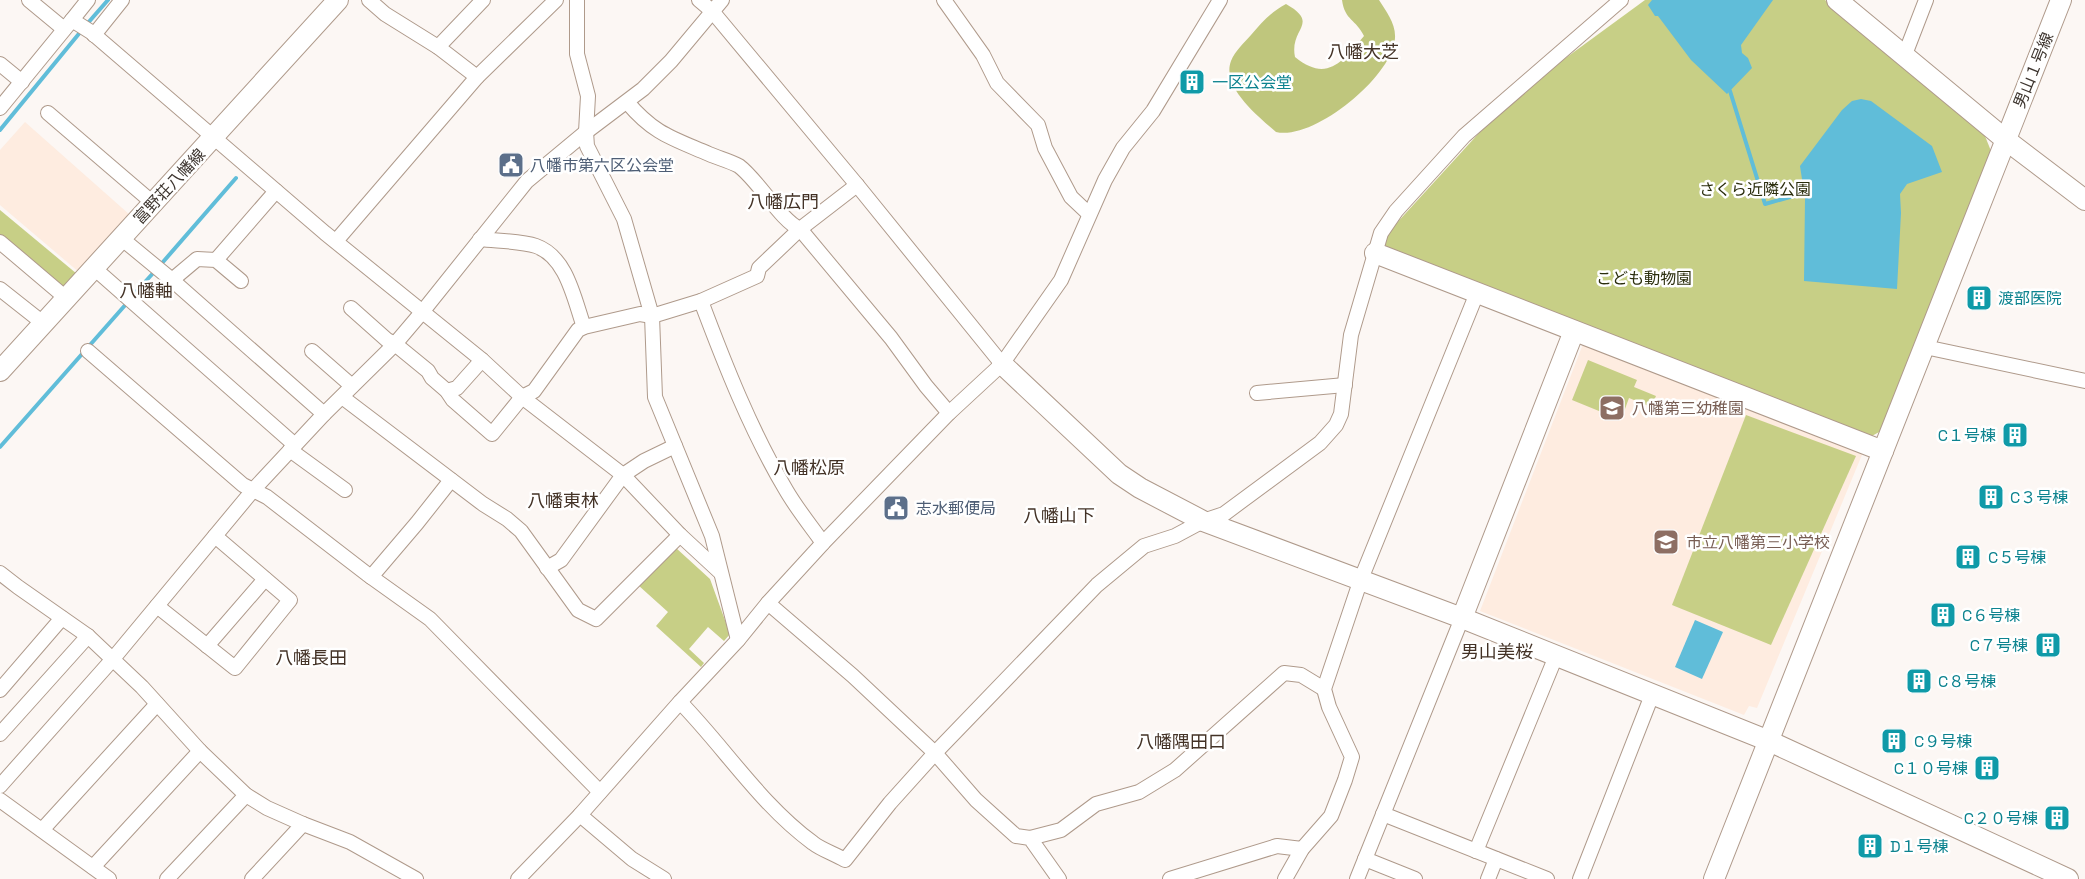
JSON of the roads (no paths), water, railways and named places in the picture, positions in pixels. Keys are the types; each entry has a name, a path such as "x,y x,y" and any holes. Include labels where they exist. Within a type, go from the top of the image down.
{"street":[{"path":"29,0 80,28 482,360 522,397 623,475 680,535 720,572"},
{"path":"80,28 88,0"},
{"path":"0,108 22,82 80,28 122,0"},
{"name":"富野荘八幡線","path":"0,371 338,0"},
{"path":"369,0 385,14 438,47 477,77"},
{"path":"336,241 477,77 556,0"},
{"path":"577,0 577,54 588,96 587,146 624,219 652,316 655,397 712,536 738,640"},
{"path":"699,0 712,11 857,185 1002,364 1119,474 1140,488 1203,521 1462,618 1769,741 2068,879"},
{"path":"0,786 112,660 254,489 324,414 395,344 527,181 586,132 627,102 671,61 722,0"},
{"path":"944,0 983,56 997,83 1038,125 1045,148 1071,197 1089,214"},
{"path":"518,879 580,816 823,543 949,413 1002,364 1061,280 1089,214 1123,148 1153,111 1219,0"},
{"path":"680,702 783,818 814,844 845,860 890,803 935,753 1097,585 1144,546 1175,536 1203,521 1224,514 1320,443 1336,425 1341,414 1351,335 1381,233 1396,212 1464,136 1621,0"},
{"path":"1837,0 2006,140 2085,200"},
{"path":"1904,57 1926,0"},
{"name":"男山１号線","path":"1714,879 2061,0"},
{"path":"438,47 479,1"},
{"path":"0,64 22,82"},
{"path":"627,102 660,134 738,166 767,195 792,225 800,229 891,338 949,413"},
{"path":"48,113 153,203"},
{"path":"351,308 387,340 428,371 453,400 492,434 522,397 534,391 578,330 640,314 652,316 700,301 757,276 759,268 800,229 857,185"},
{"path":"216,260 276,191"},
{"path":"121,238 324,414"},
{"path":"480,239 535,245 552,255 562,269 584,327"},
{"path":"0,242 66,298"},
{"path":"1375,253 1883,451"},
{"path":"172,280 197,259 216,260 241,281"},
{"path":"94,268 292,447 345,490"},
{"path":"0,289 43,323"},
{"path":"1285,879 1302,849 1331,816 1352,758 1329,707 1324,690 1361,579 1477,293"},
{"path":"700,301 760,440 787,490 823,543"},
{"path":"1357,879 1574,331"},
{"path":"1925,347 2085,381"},
{"path":"88,351 243,485 267,496 371,577 430,619 600,792"},
{"path":"312,351 352,386"},
{"path":"447,391 457,388 482,360"},
{"path":"1257,393 1345,385"},
{"path":"342,397 521,531 578,610 596,619 680,535"},
{"path":"547,568 561,560 623,475 644,461 675,446"},
{"path":"371,577 451,480"},
{"path":"157,606 235,668 290,600 215,537"},
{"path":"0,573 88,636 246,795 267,808 350,842 416,879"},
{"path":"207,646 265,579"},
{"path":"768,603 854,676 935,753 976,800 1016,836 1030,838 1061,830 1096,804 1139,792 1175,770 1284,673 1300,675 1324,690"},
{"path":"0,690 62,618"},
{"path":"0,734 88,636"},
{"path":"1476,851 1556,656"},
{"path":"1580,879 1652,695"},
{"path":"42,830 157,704"},
{"path":"93,867 200,751"},
{"path":"167,879 246,795"},
{"path":"0,800 109,879"},
{"path":"1383,814 1547,879"},
{"path":"580,816 633,859 664,879"},
{"path":"252,879 303,824"},
{"path":"1030,838 1059,879"},
{"path":"1170,879 1277,846 1302,849"},
{"path":"1365,859 1415,879"},
{"path":"1488,879 1496,859"}],"water":[{"path":"1652,0 1773,0 1741,45 1742,53 1748,58 1752,68 1727,94 1691,60 1658,16 1655,16 1648,5"},
{"path":"1861,99 1871,101 1932,146 1942,172 1907,184 1900,194 1897,289 1804,281 1805,199 1800,166 1842,110 1852,101"},
{"path":"1695,620 1723,632 1702,679 1675,667"}],"waterway":[{"path":"87,24 108,0"},
{"path":"0,130 82,30"},
{"path":"1730,91 1765,204 1804,193"},
{"path":"163,262 236,178"},
{"path":"135,293 155,271"},
{"path":"0,447 127,303"}],"place":[{"name":"一区公会堂","path":"1192,82"},
{"name":"八幡市第六区公会堂","path":"511,165"},
{"name":"渡部医院","path":"1979,298"},
{"name":"八幡第三幼稚園","path":"1612,408"},
{"name":"C１号棟","path":"2015,435"},
{"name":"C３号棟","path":"1991,497"},
{"name":"志水郵便局","path":"896,508"},
{"name":"市立八幡第三小学校","path":"1666,542"},
{"name":"C５号棟","path":"1968,557"},
{"name":"C６号棟","path":"1943,615"},
{"name":"C７号棟","path":"2048,645"},
{"name":"C８号棟","path":"1919,681"},
{"name":"C９号棟","path":"1894,741"},
{"name":"C１０号棟","path":"1987,768"},
{"name":"C２０号棟","path":"2057,818"},
{"name":"D１号棟","path":"1870,846"}],"district":[{"name":"八幡大芝","path":"1363,52"},
{"name":"八幡広門","path":"783,202"},
{"name":"八幡軸","path":"146,291"},
{"name":"八幡松原","path":"809,468"},
{"name":"八幡東林","path":"563,501"},
{"name":"八幡山下","path":"1059,516"},
{"name":"男山美桜","path":"1497,652"},
{"name":"八幡長田","path":"311,658"},
{"name":"八幡隅田口","path":"1181,742"}],"park label":[{"name":"さくら近隣公園","path":"1755,189"},
{"name":"こども動物園","path":"1644,278"}]}
